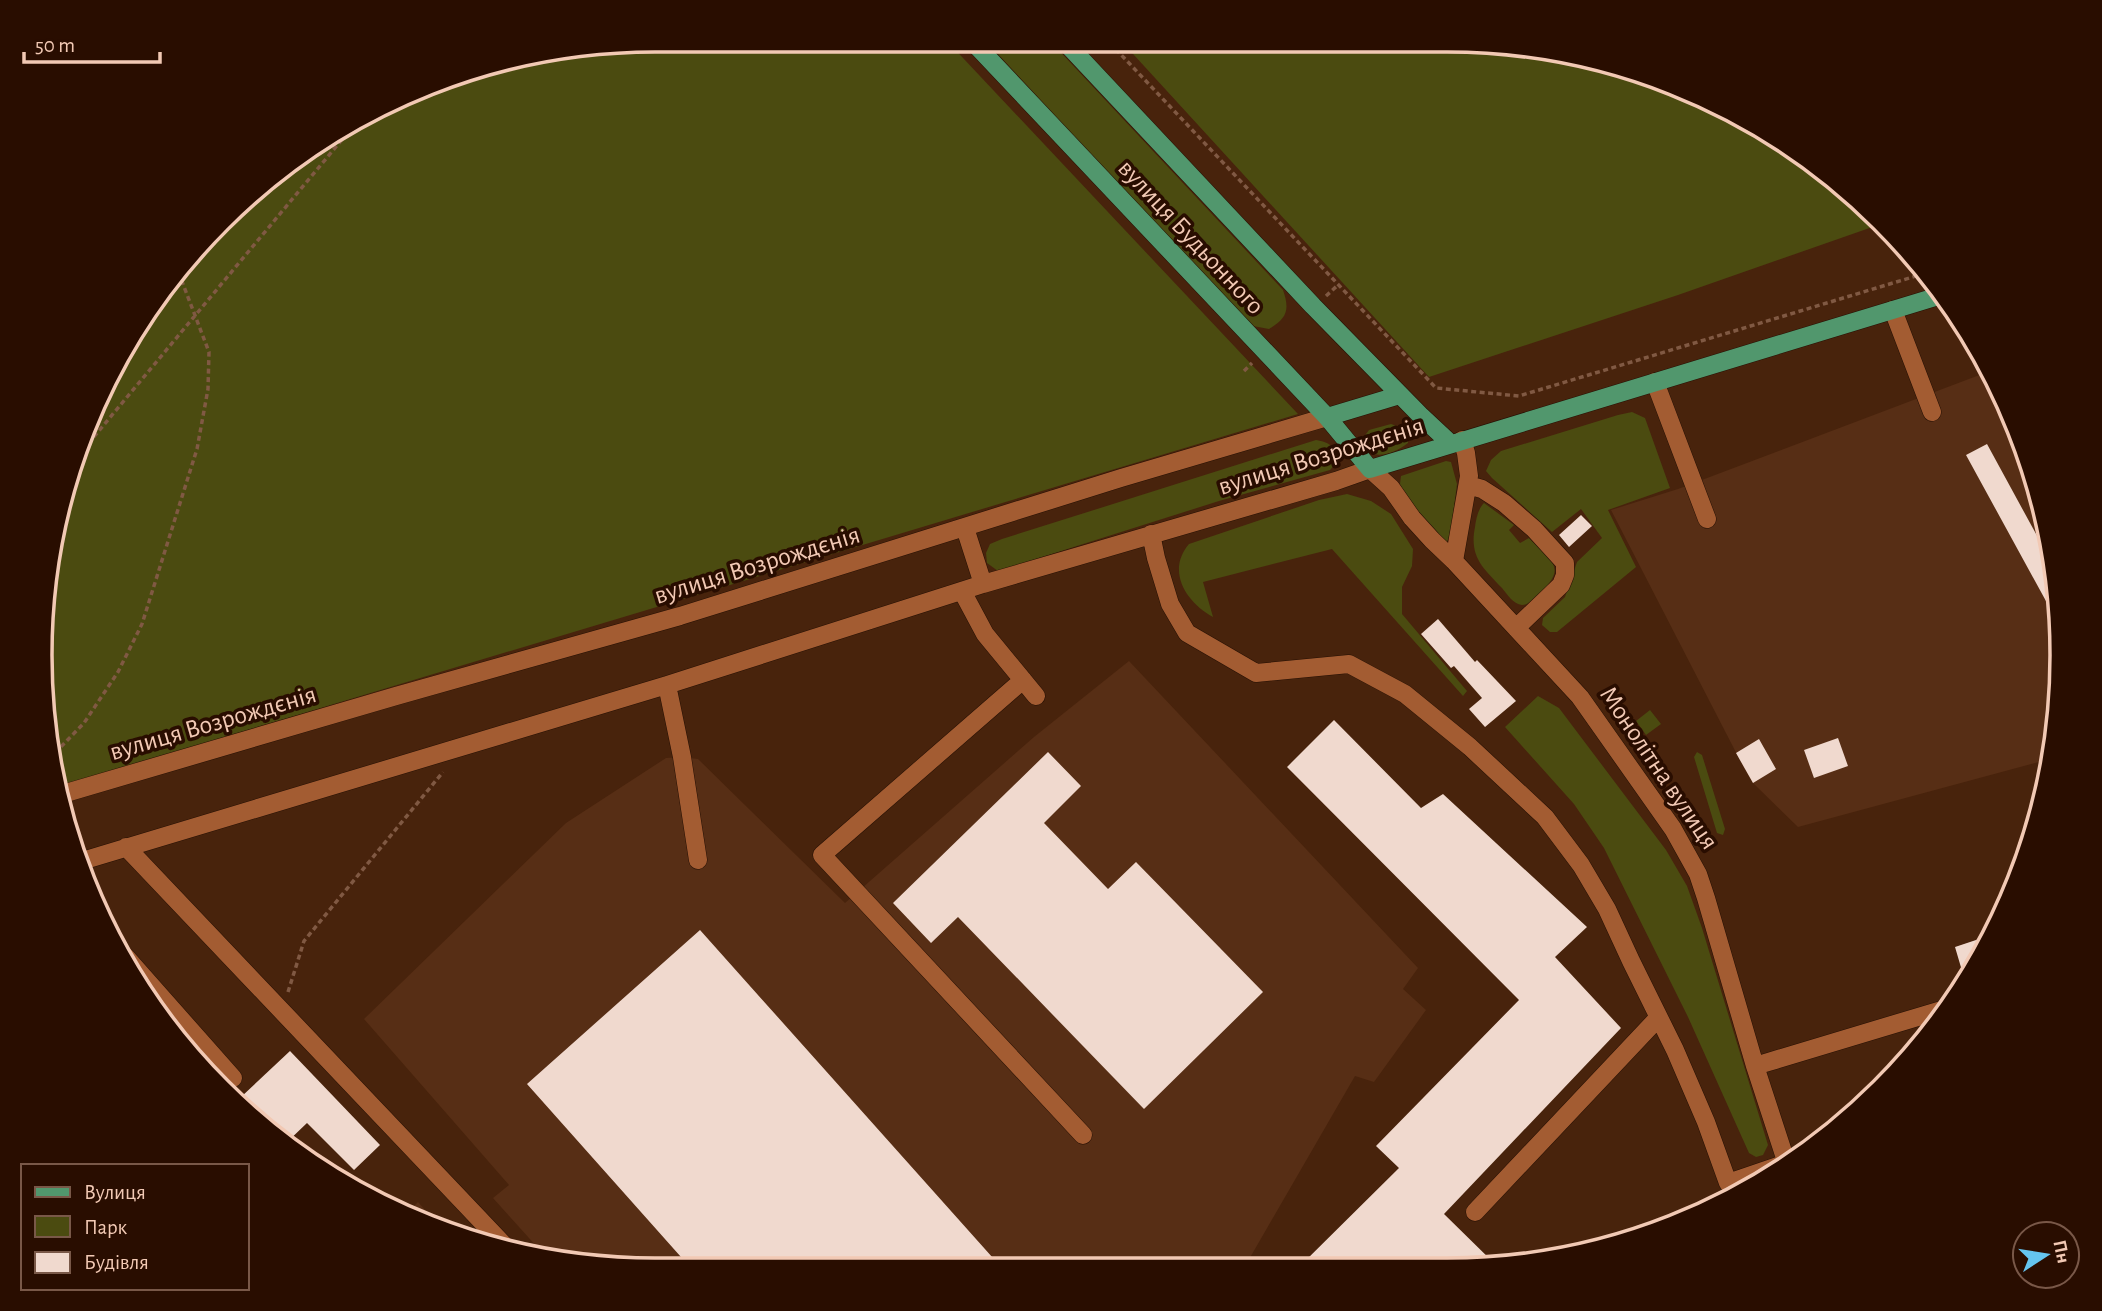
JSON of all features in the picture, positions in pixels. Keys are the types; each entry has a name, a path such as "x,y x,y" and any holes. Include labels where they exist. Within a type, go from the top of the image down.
{"main road":[{"name":"вулиця Будьонного","path":"982,52 1327,417 1370,469"},
{"name":"вулиця Будьонного","path":"1074,52 1400,395"},
{"name":"вулиця Возрождєнія","path":"1370,469 1932,298"},
{"name":"вулиця Возрождєнія","path":"1327,417 1400,395 1456,441"}],"street":[{"path":"1893,310 1932,412"},
{"path":"1655,382 1707,519"},
{"name":"вулиця Возрождєнія","path":"68,792 680,616 1121,478 1327,417"},
{"path":"1454,561 1468,485 1468,464 1456,441"},
{"name":"вулиця Возрождєнія","path":"88,859 667,685 984,584 1370,469"},
{"name":"Монолітна вулиця","path":"1370,469 1391,488 1432,540 1580,696 1688,854 1706,898 1755,1066 1784,1155"},
{"path":"1468,485 1482,489 1504,503 1534,529 1565,563 1565,575 1561,585 1516,628"},
{"path":"965,528 984,584"},
{"path":"1151,534 1170,604 1187,633 1256,673 1349,664 1405,694 1470,747 1545,817 1581,865 1607,909 1675,1050 1706,1122 1729,1188"},
{"path":"962,591 985,634 1036,696"},
{"path":"1023,680 822,855 1083,1135"},
{"path":"667,685 682,757 698,860"},
{"path":"126,847 497,1237"},
{"path":"149,984 233,1078"},
{"path":"1755,1066 1932,1013"},
{"path":"1475,1212 1658,1018"}],"path":[{"path":"1119,52 1436,388 1519,396 1916,277"},
{"path":"94,437 340,141"},
{"path":"60,748 84,723 118,672 142,624 197,449 208,388 209,352 182,282"},
{"path":"283,1011 304,940 463,747"}],"shaded area":[{"path":"1980,375 2004,425 2029,499 2038,538 2050,656 2040,762 1798,827 1753,783 1744,768 1611,510 1678,489"},
{"path":"1129,661 1418,968 1403,989 1426,1010 1374,1082 1355,1076 1250,1258 656,1258 616,1257 537,1247 493,1198 509,1185 364,1019 566,823 666,758 698,759 845,903 1034,737"},
{"path":"418,1202 429,1214 425,1213 413,1207"}],"green space":[{"path":"656,52 957,52 1298,414 67,784 58,734 52,656 64,538 73,499 98,425 133,354 177,288 202,258 229,229 288,177 354,133 389,115 425,98 499,73 577,58"},
{"path":"996,52 1060,52 1283,290 1286,308 1280,321 1269,329 1253,326 1243,320"},
{"path":"1131,52 1446,52 1525,58 1603,73 1677,98 1748,133 1814,177 1871,227 1678,295 1429,377"},
{"path":"1632,412 1645,418 1670,488 1608,510 1636,567 1557,632 1550,632 1542,625 1543,618 1565,597 1577,562 1602,538 1581,509 1552,532 1486,471 1491,460 1501,451"},
{"path":"1391,424 1402,428 1408,434 1408,443 1388,454 1369,451 1363,438 1369,430"},
{"path":"1316,440 1325,442 1335,452 1338,461 1330,470 1219,501 998,571 987,563 986,553 990,544 1002,539"},
{"path":"1446,461 1451,462 1457,484 1450,537 1441,542 1402,494 1400,484 1401,476"},
{"path":"1347,494 1371,501 1391,514 1413,549 1412,566 1402,587 1402,614 1467,691 1463,696 1332,549 1203,582 1213,617 1203,611 1187,594 1179,575 1179,565 1189,544 1319,500"},
{"path":"1484,503 1514,525 1509,530 1520,543 1529,538 1553,564 1553,577 1527,604 1516,603 1484,568 1476,554 1475,524"},
{"path":"1538,696 1559,708 1666,850 1687,886 1768,1145 1763,1155 1756,1157 1749,1153 1688,1017 1604,848 1574,804 1505,727"},
{"path":"1650,710 1661,724 1646,735 1636,721"},
{"path":"1697,752 1702,755 1725,829 1723,835 1717,833 1694,757"}],"building":[{"path":"1987,444 2038,537 2047,602 1966,455"},
{"path":"1581,515 1592,526 1569,547 1559,535"},
{"path":"1438,619 1475,662 1477,660 1516,701 1485,727 1469,709 1482,698 1421,634"},
{"path":"1334,720 1421,808 1443,794 1587,927 1555,957 1621,1028 1444,1214 1488,1257 1308,1258 1399,1168 1376,1146 1519,1000 1287,767"},
{"path":"1838,738 1848,766 1814,778 1804,750"},
{"path":"1759,739 1776,769 1753,783 1736,753"},
{"path":"1048,752 1081,786 1044,823 1108,889 1136,862 1263,992 1144,1109 958,917 931,943 893,903"},
{"path":"700,930 993,1258 682,1258 527,1084"},
{"path":"1978,939 1962,969 1955,947"},
{"path":"290,1051 380,1145 354,1170 307,1123 292,1137 243,1095"}]}
